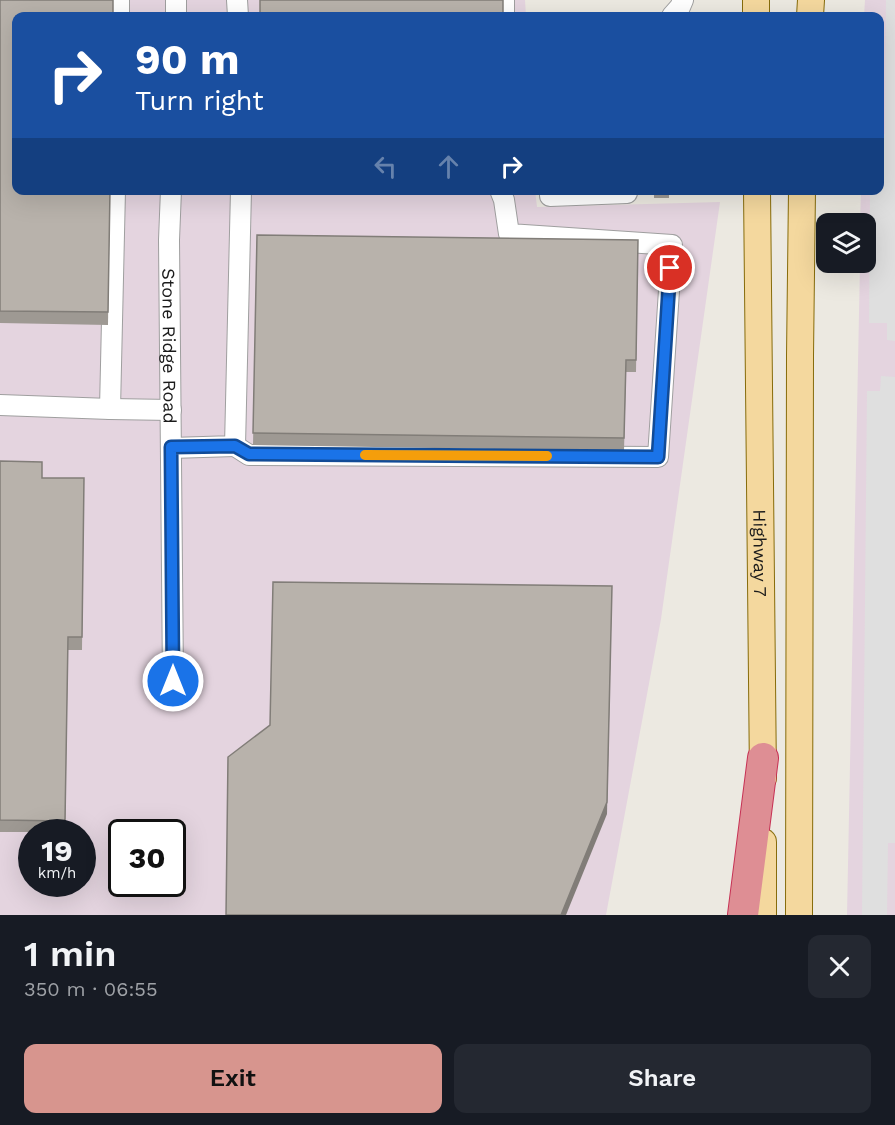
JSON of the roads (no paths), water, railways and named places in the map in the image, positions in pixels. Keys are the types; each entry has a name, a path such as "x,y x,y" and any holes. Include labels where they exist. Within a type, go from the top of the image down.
{"highway":[{"path":"743,915 763,758"}],"main road":[{"name":"Highway 7","path":"757,195 763,915"},
{"path":"799,915 802,195"}],"street":[{"path":"103,409 115,195"},
{"name":"Stone Ridge Road","path":"171,195 173,681"},
{"path":"235,446 240,195"},
{"path":"171,447 235,446 249,454 658,457 672,245 509,234 502,195"},
{"path":"0,405 171,410"}]}
